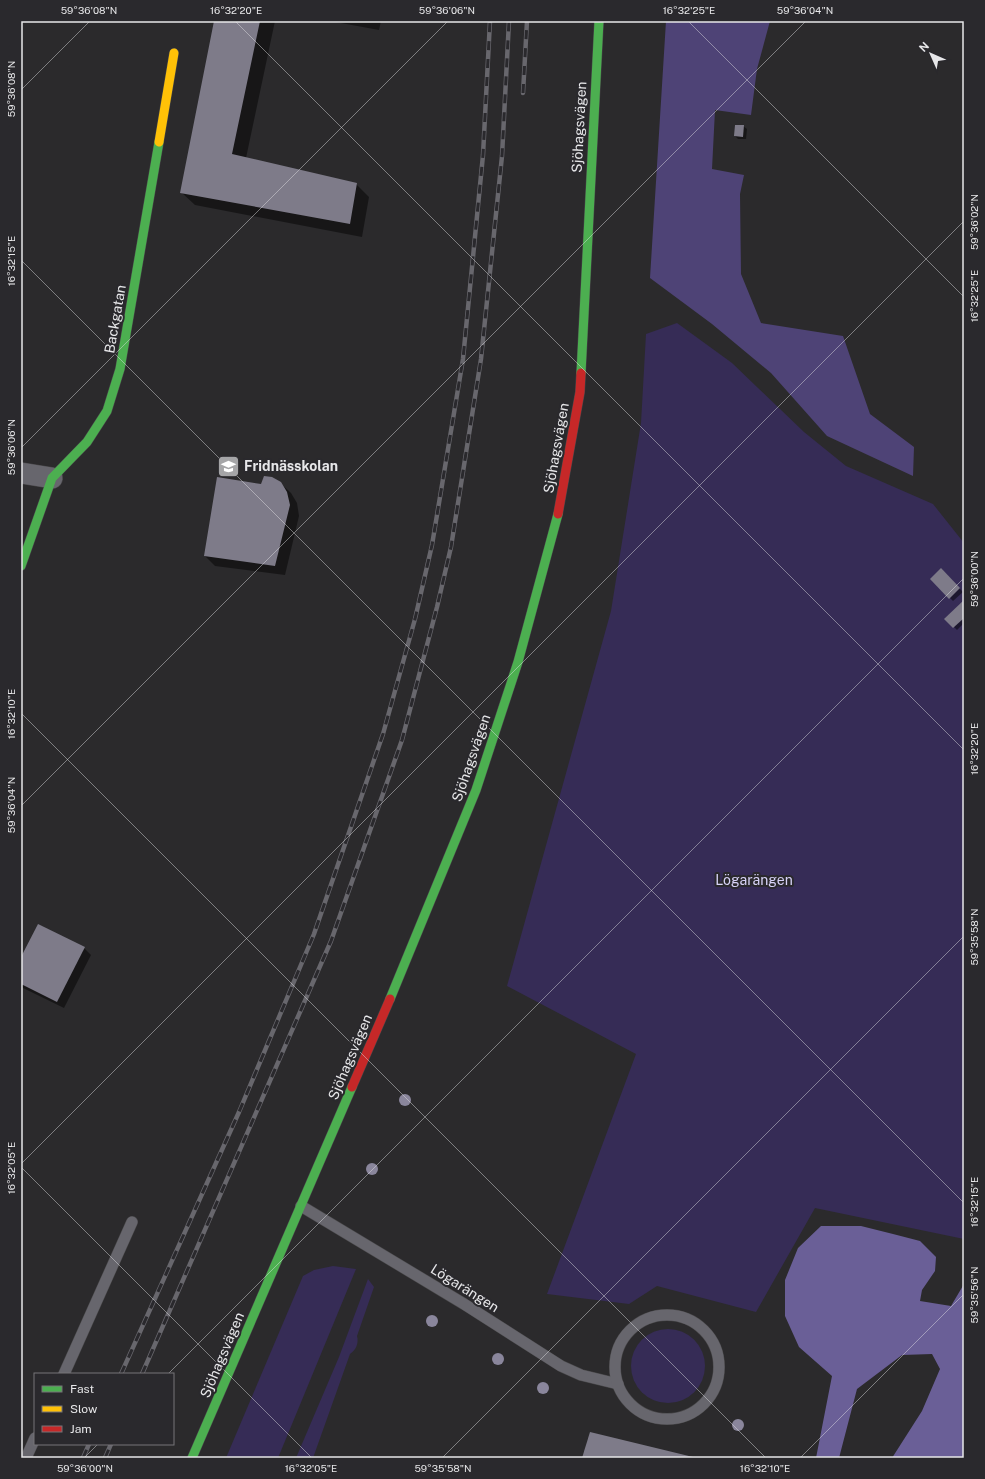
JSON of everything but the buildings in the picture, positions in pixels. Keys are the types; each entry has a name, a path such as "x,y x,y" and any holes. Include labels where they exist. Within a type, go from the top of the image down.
{"main road":[{"name":"Sjöhagsvägen","path":"192,1458 416,938 476,790 518,662 560,508 580,392 599,21"},
{"name":"Backgatan","path":"21,566 52,478 87,442 107,411 120,369 174,53"}],"street":[{"path":"21,473 52,478"}],"lane":[{"name":"Lögarängen","path":"301,1206 458,1300 562,1366 581,1375 618,1384"},
{"path":"64,1373 132,1222"},
{"path":"659,1315 677,1315 694,1322 707,1333 716,1349 719,1366 716,1384 708,1400 696,1410 682,1417 666,1419 650,1416 636,1409 625,1397 618,1384 615,1366 618,1348 628,1333 642,1321 653,1317 659,1315"},
{"path":"26,1458 34,1440"}],"green space":[{"name":"Lögarängen","path":"677,323 732,363 804,432 846,466 933,504 964,543 964,1239 815,1208 756,1312 657,1286 629,1304 547,1294 636,1054 507,986 611,611 641,423 646,334"},
{"path":"333,1266 356,1269 278,1458 226,1458 303,1276 314,1270"},
{"path":"368,1279 374,1287 357,1336 357,1344 350,1354 313,1458 296,1458 339,1357"},
{"path":"668,1329 682,1332 694,1340 702,1352 705,1366 702,1380 694,1392 682,1400 668,1403 654,1400 642,1392 634,1380 631,1366 634,1352 642,1340 654,1332"}],"shaded area":[{"path":"666,21 770,21 757,69 751,115 715,110 712,169 744,175 740,194 741,274 761,323 843,336 870,414 914,447 913,476 827,436 771,373 712,324 650,278"},
{"path":"821,1226 861,1226 920,1241 936,1257 935,1271 922,1290 920,1301 951,1306 964,1284 964,1458 892,1458 922,1411 940,1369 932,1354 902,1355 857,1389 839,1458 816,1458 832,1376 799,1347 785,1316 785,1280 798,1248"}],"railway":[{"path":"121,1373 239,1112 314,934 383,734 415,619 432,545 463,359 483,155 490,21"},
{"path":"142,1373 331,941 402,740 451,547 481,359 502,156 509,21"},
{"path":"523,93 527,21"},
{"path":"83,1458 89,1445"},
{"path":"105,1458 111,1445"}],"traffic: fast":[{"path":"581,373 599,21"},
{"path":"21,566 52,478 87,442 107,411 120,369 159,142"},
{"path":"390,999 476,790 518,662 558,514"},
{"path":"192,1458 352,1087"}],"traffic: slow":[{"path":"159,142 174,53"}],"traffic: jam":[{"path":"558,514 580,392 581,373"},
{"path":"352,1087 390,999"}],"place":[{"name":"Fridnässkolan","path":"228,466"}]}
